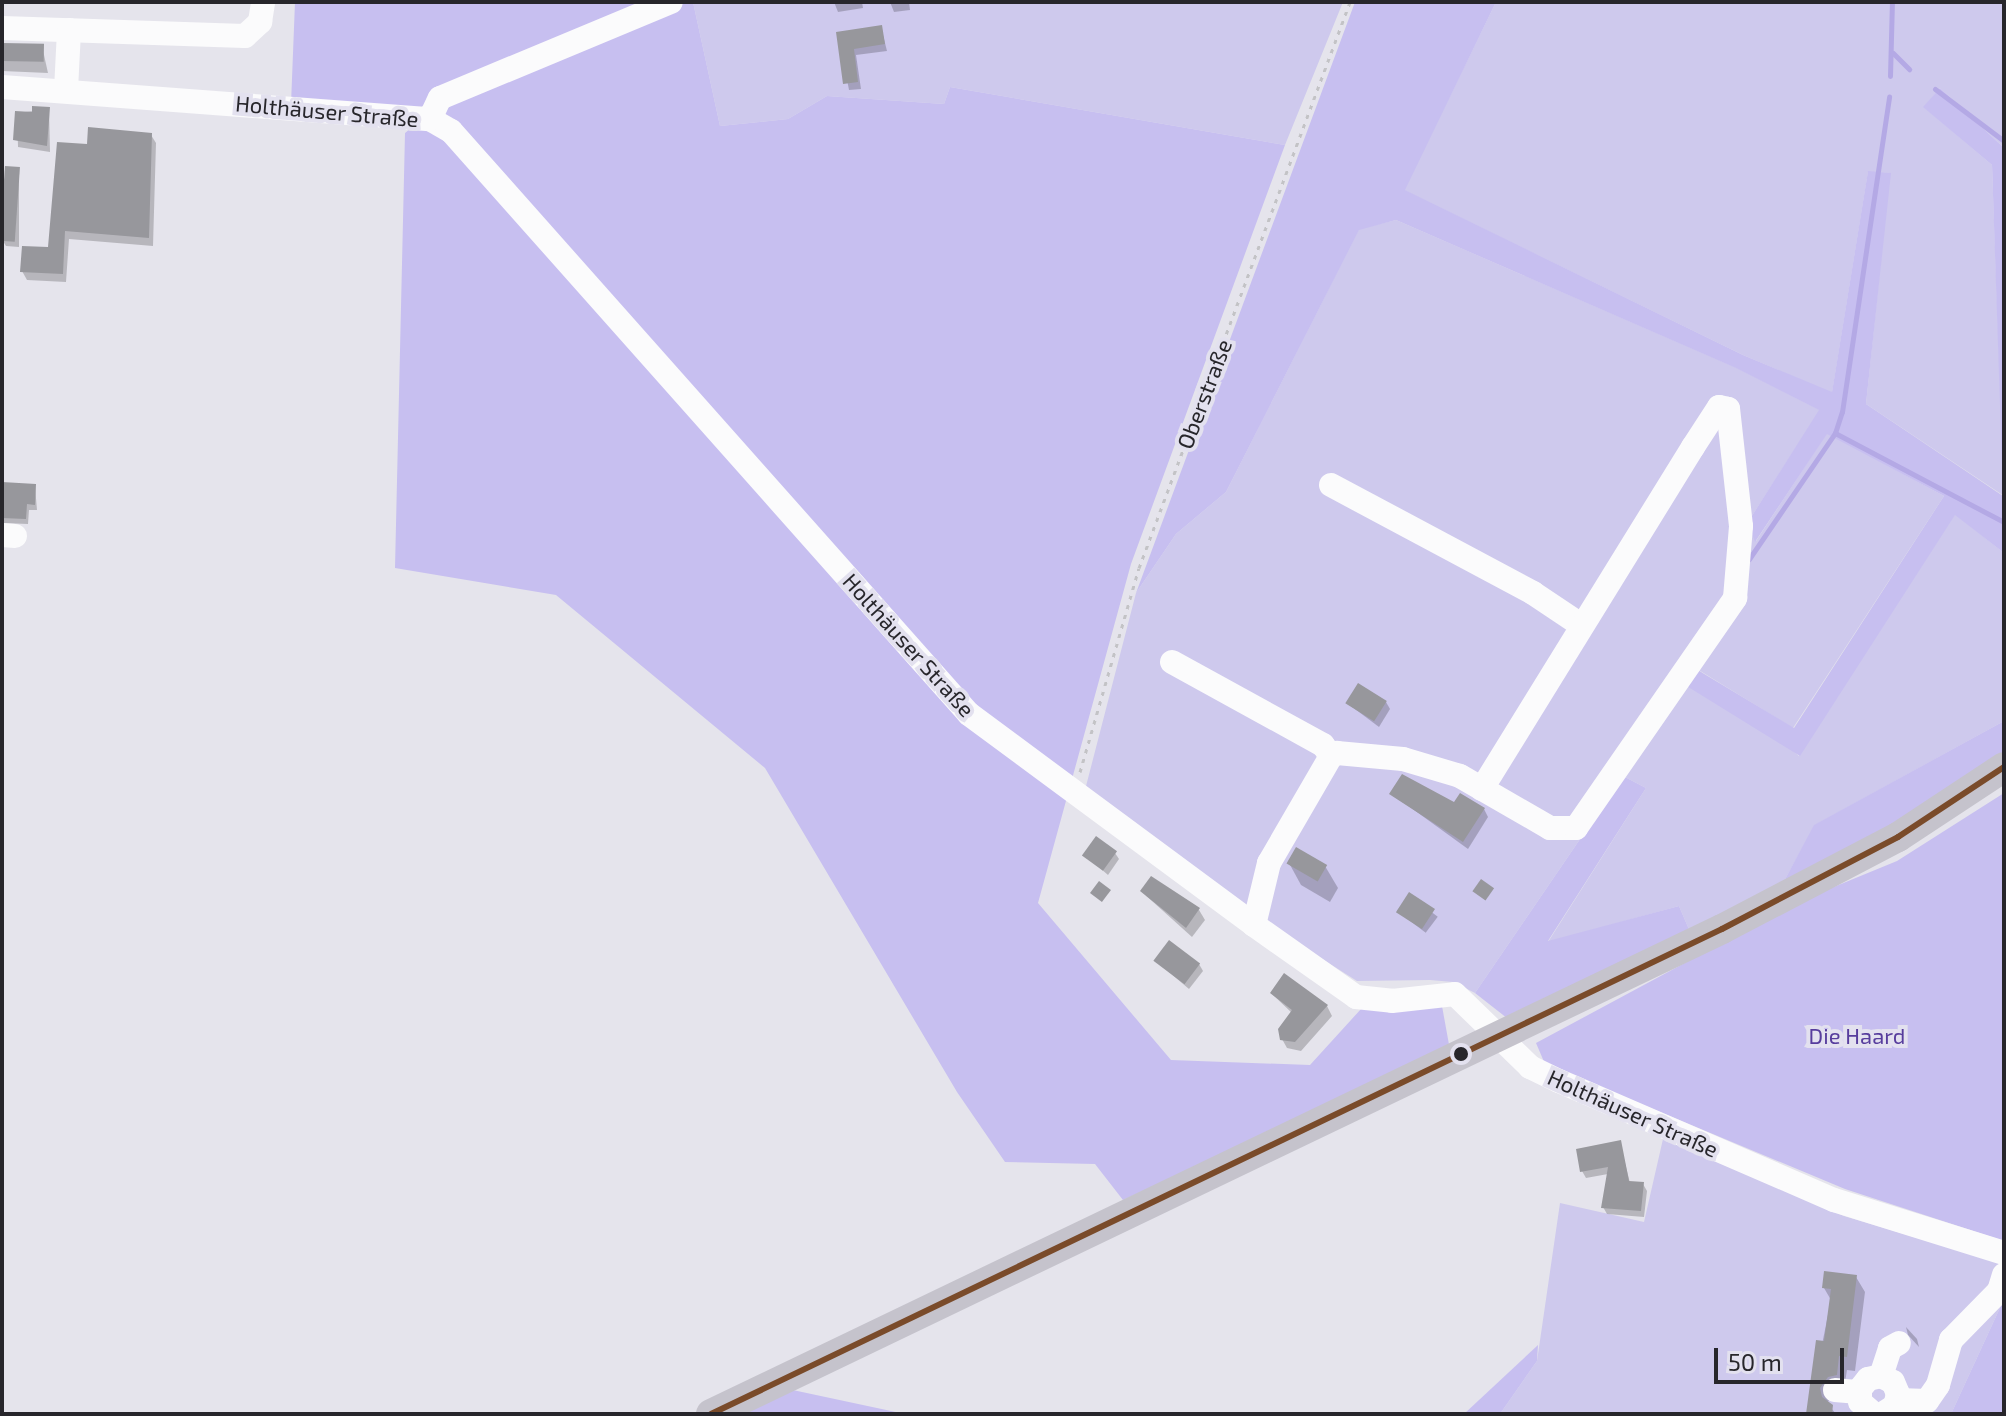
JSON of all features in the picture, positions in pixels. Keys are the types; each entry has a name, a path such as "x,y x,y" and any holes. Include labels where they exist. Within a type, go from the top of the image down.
{"main road":[{"path":"711,1414 1499,1038 1898,837 2004,767"}],"street":[{"path":"2,28 245,36 260,22 263,2"},
{"path":"430,119 440,98 671,2"},
{"path":"66,90 69,30"},
{"name":"Holthäuser Straße","path":"2,87 430,119 451,131 969,714 1254,925 1356,997 1392,1001 1455,994 1530,1067 1550,1077 1834,1200 2004,1253"},
{"path":"1331,756 1403,759 1482,789 1550,828 1576,828 1735,598 1741,526 1728,409 1719,407 1482,789"},
{"path":"1331,485 1533,593 1581,625"},
{"path":"1172,662 1323,745 1331,756"},
{"path":"1254,925 1269,863 1331,756"},
{"path":"1874,1414 1847,1391 1868,1379 1881,1376 1896,1387 1890,1407 1927,1401 1938,1385 1951,1340 1999,1291 2004,1275"},
{"path":"1881,1376 1890,1348 1899,1343"}],"path":[{"name":"Oberstraße","path":"1075,791 1139,568 1350,2"}],"shaded area":[{"path":"693,2 1343,2 1285,145 950,87 944,104 827,96 788,119 720,126"},
{"path":"1496,2 2004,2 2004,148 1940,88 1924,107 1992,165 2004,496 1866,404 1890,173 1868,172 1832,393 1743,355 1404,190"},
{"path":"1396,220 1737,368 1820,410 1748,522 1756,541 1827,433 1944,496 1793,728 1697,669 1799,756 1955,514 2004,553 2004,721 1815,825 1783,883 1691,934 1679,906 1548,942 1646,788 1623,776 1475,993 1453,982 1357,981 1262,921 1085,790 1136,593 1176,534 1226,492 1359,229"},
{"path":"1663,1139 1844,1216 2004,1264 2004,1299 1951,1414 1500,1414 1537,1361 1560,1203 1644,1222"}],"green space":[{"path":"295,2 663,2 438,90 413,116 291,104"},
{"path":"680,2 693,2 720,126 788,119 827,96 944,104 950,87 1285,145 1131,564 1038,903 1171,1060 1310,1065 1361,1009 1442,1006 1450,1050 1123,1200 1095,1164 1005,1162 957,1092 765,768 556,595 395,568 405,133 442,103"},
{"path":"1355,2 1496,2 1405,190 1743,355 1832,392 1868,171 1891,173 1866,404 2003,496 1992,165 1923,107 1940,88 2004,148 2004,553 1955,515 1800,756 1685,685 1696,669 1794,728 1944,496 1827,434 1755,542 1748,522 1819,410 1736,368 1396,220 1359,230 1226,492 1176,534 1136,593"},
{"path":"2004,721 2004,753 1888,829 1783,883 1814,825"},
{"path":"1623,776 1646,788 1548,941 1679,906 1691,934 1512,1022 1475,993"},
{"name":"Die Haard","path":"2004,793 2004,1241 1845,1189 1545,1064 1536,1043 1802,900 1897,861"},
{"path":"2004,1299 2004,1414 1951,1414"},
{"path":"1538,1345 1537,1361 1500,1414 1464,1414"},
{"path":"788,1389 905,1414 736,1414"}],"building":[{"path":"882,25 885,44 854,49 858,82 843,84 836,32"},
{"path":"2,43 44,44 44,62 2,61"},
{"path":"32,106 50,107 47,146 13,140 15,111 32,112"},
{"path":"88,127 152,133 149,238 65,231 63,274 20,272 22,246 48,247 57,142 87,144"},
{"path":"5,166 20,167 15,242 2,241"},
{"path":"2,482 36,484 35,505 27,504 26,519 2,518"},
{"path":"1358,683 1387,701 1374,721 1345,703"},
{"path":"1402,774 1454,802 1460,793 1485,808 1463,842 1389,794"},
{"path":"1096,836 1117,851 1103,871 1082,855"},
{"path":"1296,847 1327,865 1318,881 1286,863"},
{"path":"1151,876 1200,908 1186,928 1140,891"},
{"path":"1481,879 1494,888 1486,900 1472,891"},
{"path":"1099,881 1111,890 1102,902 1090,893"},
{"path":"1409,892 1435,909 1422,929 1396,912"},
{"path":"1169,940 1200,963 1184,984 1153,961"},
{"path":"1284,973 1328,1005 1295,1042 1280,1040 1278,1029 1292,1010 1270,993"},
{"path":"1621,1140 1629,1181 1644,1182 1641,1211 1601,1208 1608,1167 1580,1172 1576,1149"},
{"path":"1824,1271 1857,1275 1847,1357 1839,1356 1837,1375 1828,1377 1820,1388 1822,1397 1833,1405 1832,1414 1806,1414 1816,1340 1824,1341 1831,1289 1822,1288"}],"waterway":[{"path":"1890,76 1892,2"},
{"path":"1893,53 1909,69"},
{"path":"1935,89 2004,141"},
{"path":"1749,559 1835,433 1842,412 1889,96"},
{"path":"1835,433 2004,522"}],"transit line":[{"path":"711,1414 1722,929 1898,837 2004,767"}]}
